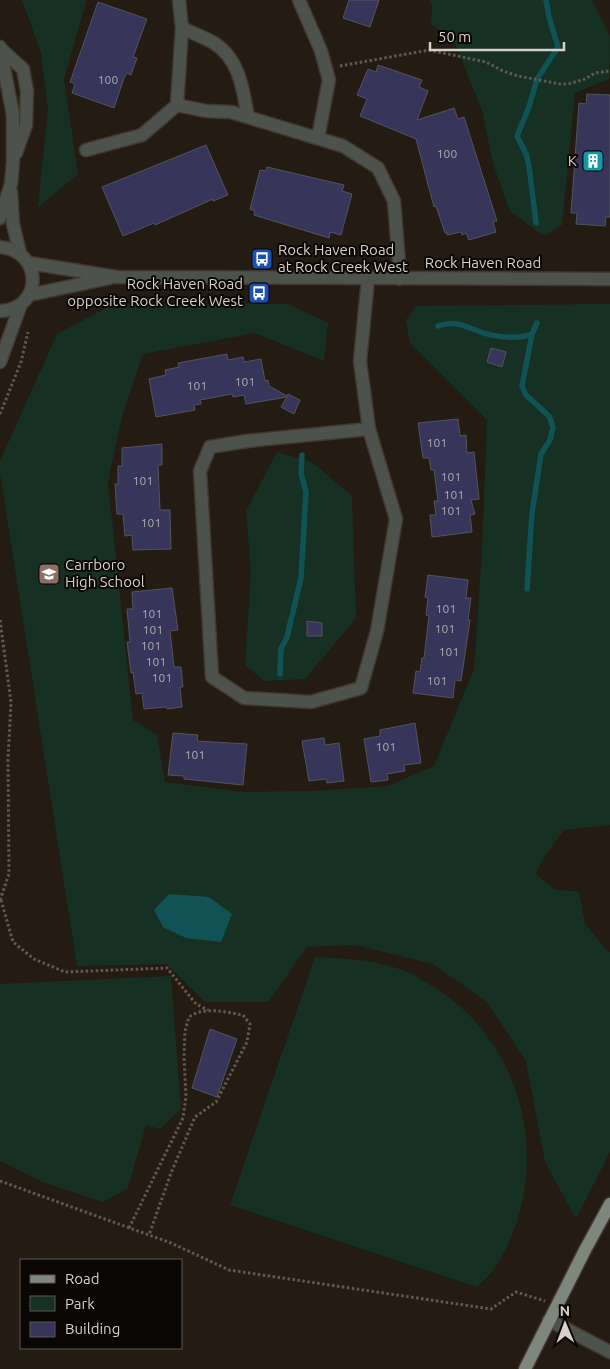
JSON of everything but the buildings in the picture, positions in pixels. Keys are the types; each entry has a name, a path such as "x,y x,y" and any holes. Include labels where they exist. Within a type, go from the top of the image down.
{"main road":[{"path":"525,1369 610,1204"}],"street":[{"path":"86,150 142,135 177,105 182,28 179,0"},
{"path":"300,0 321,51 329,80 318,138"},
{"path":"182,28 216,44 227,55 236,68 248,117"},
{"path":"1,48 23,69 27,91 26,125 13,162"},
{"path":"0,362 33,284 33,273 24,258 14,224 11,184 14,115 1,48"},
{"path":"177,105 231,112 318,138 343,146 378,168 394,201 399,279"},
{"path":"0,218 11,184"},
{"name":"Rock Haven Road","path":"0,247 11,248 24,258 117,277 610,279"},
{"name":"Rock Haven Road","path":"0,311 12,309 25,300 117,277"},
{"path":"368,279 360,361 369,429 396,519 377,631 361,688 311,702 244,698 212,677 200,471 210,447 247,441 369,429"},
{"path":"550,1320 610,1352"}],"path":[{"path":"326,69 429,50 486,62 518,76 560,84 568,84 585,79 595,73 610,71"},
{"path":"0,414 21,362 30,326"},
{"path":"0,620 11,702 8,760 9,874 1,900 13,942 34,959 65,972 167,968 196,1004 209,1010"},
{"path":"129,1228 183,1118 186,1096 185,1031 189,1017 197,1011 209,1010 243,1015 250,1024 247,1042 216,1102 195,1117 171,1173 149,1235"},
{"path":"0,1181 149,1235 229,1270 491,1309 516,1292 557,1305"}],"green space":[{"path":"22,0 86,0 64,79 78,174 38,207 48,109 41,53"},
{"path":"430,0 592,0 610,36 609,79 575,93 562,225 544,236 510,211 493,164 482,110 454,41 431,24 432,5"},
{"path":"114,304 288,304 328,323 324,361 255,333 143,354 122,416 108,482 133,720 157,735 165,782 244,792 310,791 388,786 434,766 474,669 482,551 487,420 410,343 406,320 416,306 610,304 610,825 564,830 543,858 536,874 554,889 579,892 585,924 610,952 610,1152 576,1219 545,1162 526,1061 487,1002 433,964 355,945 307,947 268,1002 205,1002 167,964 77,966 0,473 0,461 57,334"},
{"path":"277,452 312,462 352,496 356,618 305,679 264,681 245,665 251,573 246,511"},
{"path":"315,957 372,962 394,967 415,976 460,1006 487,1036 508,1071 521,1109 527,1149 524,1190 514,1230 495,1268 477,1287 230,1205"},
{"path":"171,976 181,1109 160,1129 146,1125 128,1188 103,1202 43,1182 0,1161 0,984"}],"water":[{"path":"169,894 209,897 232,914 221,942 186,938 163,927 154,910"}],"waterway":[{"path":"536,223 529,166 526,154 517,136 529,107 537,79 558,47 546,0"},
{"path":"527,589 532,513 541,454 550,440 553,427 549,416 526,395 522,386 532,334 537,323"},
{"path":"438,326 455,324 487,334 506,337 520,337 532,334"},
{"path":"280,674 281,649 287,637 301,578 306,492 301,473 302,455"}],"place":[{"name":"K","path":"593,161"},
{"name":"Rock Haven Road at Rock Creek West","path":"262,259"},
{"name":"Rock Haven Road opposite Rock Creek West","path":"259,293"},
{"name":"Carrboro High School","path":"49,574"}]}
